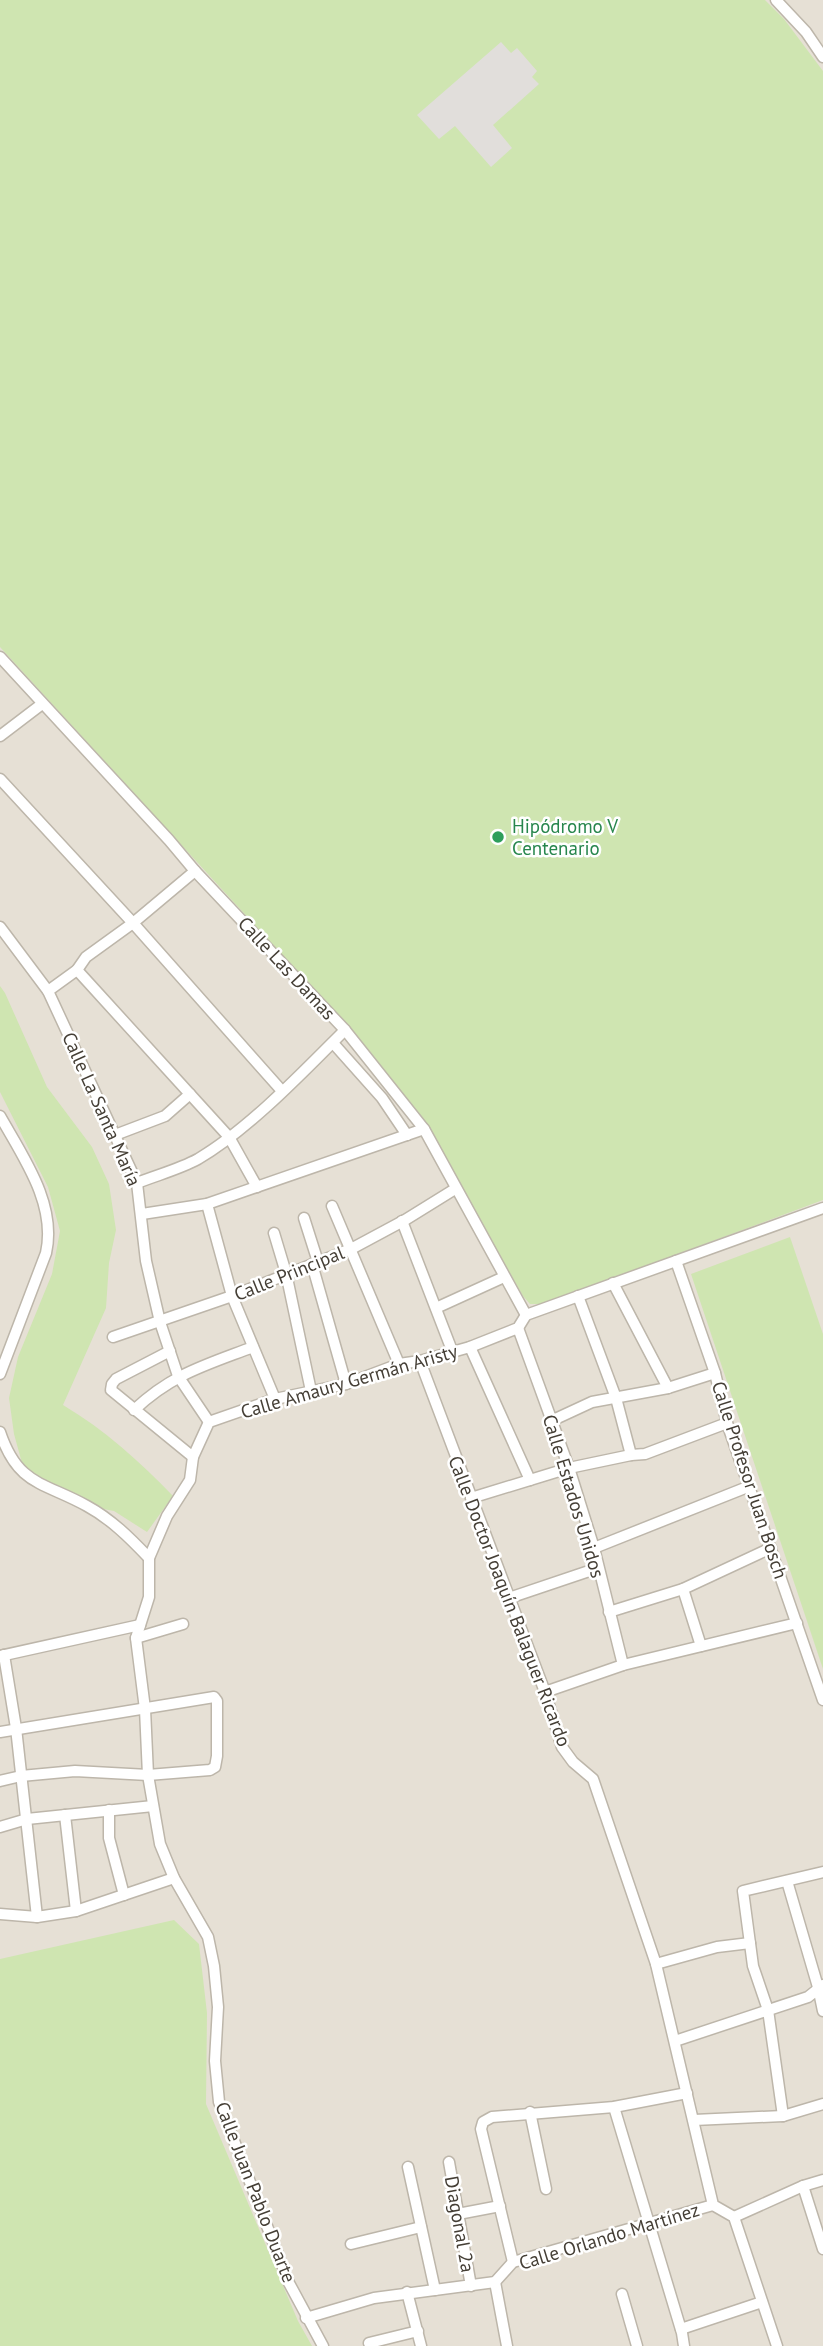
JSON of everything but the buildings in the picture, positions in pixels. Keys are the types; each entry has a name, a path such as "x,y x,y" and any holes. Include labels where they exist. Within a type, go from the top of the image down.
{"street":[{"path":"776,0 800,24 823,57"},
{"name":"Calle Las Damas","path":"0,657 195,871 345,1030 424,1129 526,1315"},
{"path":"0,736 42,704"},
{"path":"0,779 133,923 282,1091"},
{"path":"48,991 77,970 86,957 133,923 195,871"},
{"name":"Calle La Santa María","path":"0,927 48,991 137,1182 146,1261 160,1322 178,1376 209,1422"},
{"path":"77,970 229,1137 257,1187"},
{"path":"137,1182 197,1160 229,1137 282,1091 345,1030"},
{"path":"333,1043 382,1098 407,1135"},
{"path":"115,1135 165,1116 190,1094"},
{"path":"0,1116 35,1178 46,1214 48,1234 46,1253 0,1374"},
{"path":"142,1214 206,1204 424,1129"},
{"name":"Calle Principal","path":"113,1337 232,1296 351,1249 455,1189"},
{"path":"206,1204 232,1296 275,1399"},
{"path":"332,1206 400,1364"},
{"path":"518,1328 526,1315 823,1208"},
{"path":"304,1218 346,1384"},
{"path":"402,1221 453,1353"},
{"path":"274,1233 286,1273 311,1391"},
{"name":"Calle Profesor Juan Bosch","path":"676,1261 715,1373 727,1423 823,1700"},
{"path":"436,1308 504,1277"},
{"path":"613,1283 668,1388"},
{"path":"578,1296 616,1398 631,1455"},
{"name":"Calle Amaury Germán Aristy","path":"209,1422 275,1399 346,1384 400,1364 453,1353 518,1328"},
{"name":"Calle Estados Unidos","path":"518,1328 569,1468 594,1548 623,1665"},
{"path":"134,1410 154,1391 178,1376 253,1347"},
{"path":"470,1347 530,1480"},
{"path":"170,1351 112,1384 111,1390 193,1457"},
{"name":"Calle Doctor Joaquín Balaguer Ricardo","path":"420,1361 545,1692 562,1747 573,1762 593,1779 656,1964 713,2205"},
{"path":"551,1421 592,1402 668,1388 715,1373"},
{"path":"37,1917 16,1728 2,1655 140,1625 149,1597 149,1558 167,1516 190,1480 193,1457 209,1422"},
{"path":"471,1498 569,1468 646,1454 727,1423"},
{"path":"0,1432 8,1454 18,1468 34,1482 78,1501 102,1516 131,1538 149,1558"},
{"path":"594,1548 750,1486"},
{"path":"609,1612 683,1590 771,1548"},
{"path":"509,1598 598,1568"},
{"path":"683,1590 701,1646"},
{"path":"545,1692 623,1665 797,1623"},
{"path":"136,1638 183,1624"},
{"name":"Calle Juan Pablo Duarte","path":"140,1625 136,1638 145,1709 148,1775 160,1844 174,1878 208,1937 214,1966 218,2007 215,2061 219,2102 240,2150 259,2209 306,2318 323,2346"},
{"path":"0,1732 214,1697 217,1701 218,1756 215,1767 210,1770 148,1775 75,1771 21,1776 0,1781"},
{"path":"0,1827 27,1819 153,1806"},
{"path":"109,1810 109,1838 124,1895"},
{"path":"65,1815 76,1911"},
{"path":"783,2116 768,2010 753,1966 743,1891 823,1872"},
{"path":"0,1914 37,1917 76,1911 174,1878"},
{"path":"787,1881 821,1986 823,2011"},
{"path":"656,1964 716,1947 750,1943"},
{"path":"675,2041 808,1997 821,1986"},
{"path":"513,2262 481,2129 483,2122 492,2116 614,2107 687,2094"},
{"path":"694,2120 783,2116 823,2104"},
{"path":"614,2107 684,2346"},
{"path":"530,2112 546,2189"},
{"name":"Diagonal 2a","path":"449,2162 471,2286"},
{"path":"408,2167 435,2290"},
{"path":"734,2217 803,2186 823,2180"},
{"path":"803,2186 823,2249"},
{"path":"713,2205 734,2217 777,2346"},
{"name":"Calle Orlando Martínez","path":"306,2318 374,2298 495,2283 513,2262 713,2205"},
{"path":"458,2214 499,2206"},
{"path":"351,2244 421,2228"},
{"path":"495,2283 507,2346"},
{"path":"407,2292 421,2346"},
{"path":"622,2294 637,2346"},
{"path":"681,2329 762,2302"},
{"path":"369,2343 418,2331"}],"shaded area":[{"path":"0,0 823,0 823,2346 0,2346"},
{"path":"501,42 511,53 517,48 537,71 532,77 539,84 493,125 512,148 491,167 455,126 439,139 417,115"}],"green space":[{"name":"Hipódromo V Centenario","path":"0,0 765,0 784,19 823,71 823,1200 543,1304 530,1304 453,1173 348,1027 0,647"},
{"path":"0,986 47,1087 92,1147 109,1184 116,1230 109,1263 106,1308 63,1405 121,1447 173,1496 147,1532 114,1511 87,1506 25,1474 14,1434 9,1398 18,1357 52,1274 60,1231 48,1187 0,1092"},
{"path":"790,1237 823,1334 823,1669 691,1274"},
{"path":"174,1920 199,1944 207,2013 206,2104 298,2321 312,2346 0,2346 0,1959"}],"place":[{"name":"Hipódromo V Centenario","path":"498,837"}]}
